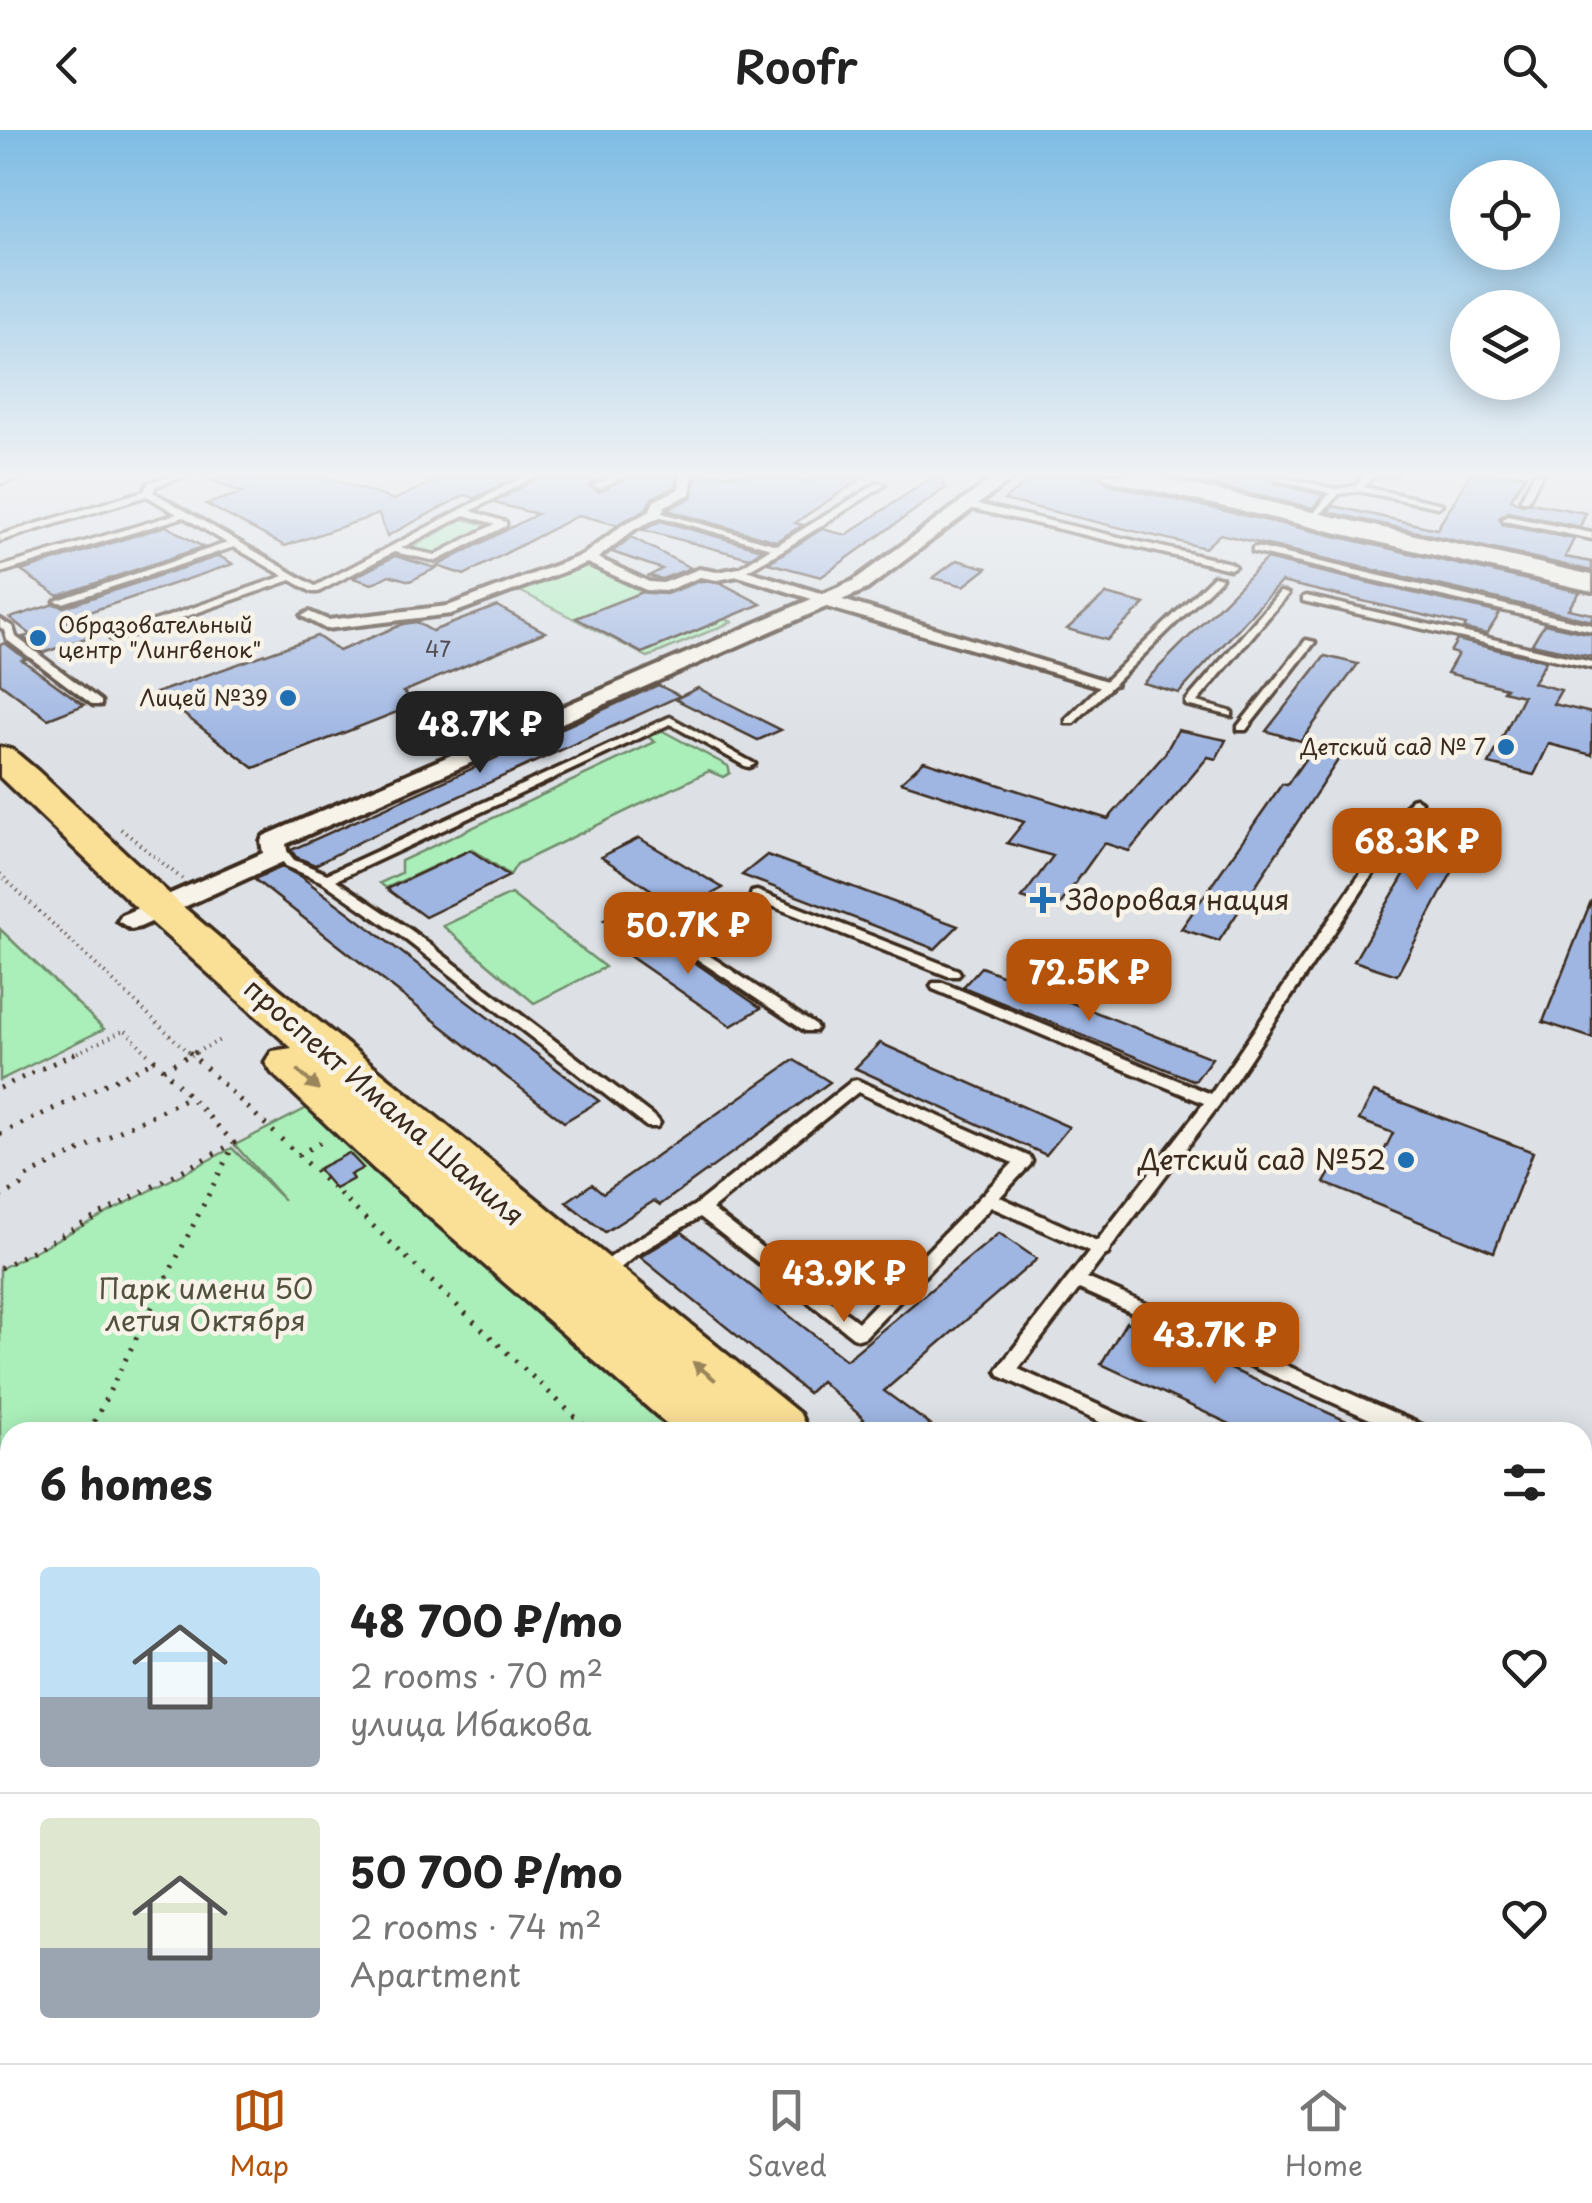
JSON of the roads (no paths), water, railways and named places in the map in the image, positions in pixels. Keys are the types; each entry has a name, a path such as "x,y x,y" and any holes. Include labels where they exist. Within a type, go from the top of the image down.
{"main road":[{"path":"1512,564 1592,583"},
{"name":"проспект Имама Шамиля","path":"0,758 144,914 392,1157 704,1422"},
{"name":"проспект Имама Шамиля","path":"0,794 767,1422"}],"street":[{"path":"308,616 326,625 451,610 572,564"},
{"path":"601,564 646,586 664,587 699,573 717,576 740,572 1108,684"},
{"path":"144,914 276,856 273,841 828,601 860,586 889,564"}],"lane":[{"path":"60,601 172,564"},
{"path":"273,564 315,590 368,564"},
{"path":"740,572 753,564"},
{"path":"1222,564 1230,566"},
{"path":"1317,564 1592,628"},
{"path":"115,638 293,576"},
{"path":"1070,720 1218,578"},
{"path":"1228,714 1190,703 1282,594"},
{"path":"1306,600 1592,665"},
{"path":"0,622 9,629 10,638 97,703"},
{"path":"1242,728 1310,642"},
{"path":"327,879 670,720 749,764"},
{"path":"1116,1422 1006,1371 1079,1282 1214,1101 1416,802"},
{"path":"273,841 290,863 327,879 407,934 652,1124"},
{"path":"756,895 952,973"},
{"path":"738,904 671,937 810,1028"},
{"path":"938,986 1214,1101"},
{"path":"593,1280 630,1251 701,1209 857,1085 1024,1161 859,1332 701,1209"},
{"path":"988,1199 1102,1250"},
{"path":"1079,1282 1394,1422"}],"place":[{"name":"Образовательный центр \"Лингвенок\"","path":"38,638"},
{"name":"Лицей №39","path":"288,698"},
{"name":"Детский сад № 7","path":"1506,747"},
{"name":"Здоровая нация","path":"1043,900"},
{"name":"Детский сад №52","path":"1406,1160"}],"park label":[{"name":"Парк имени 50 летия Октября","path":"206,1305"}]}
